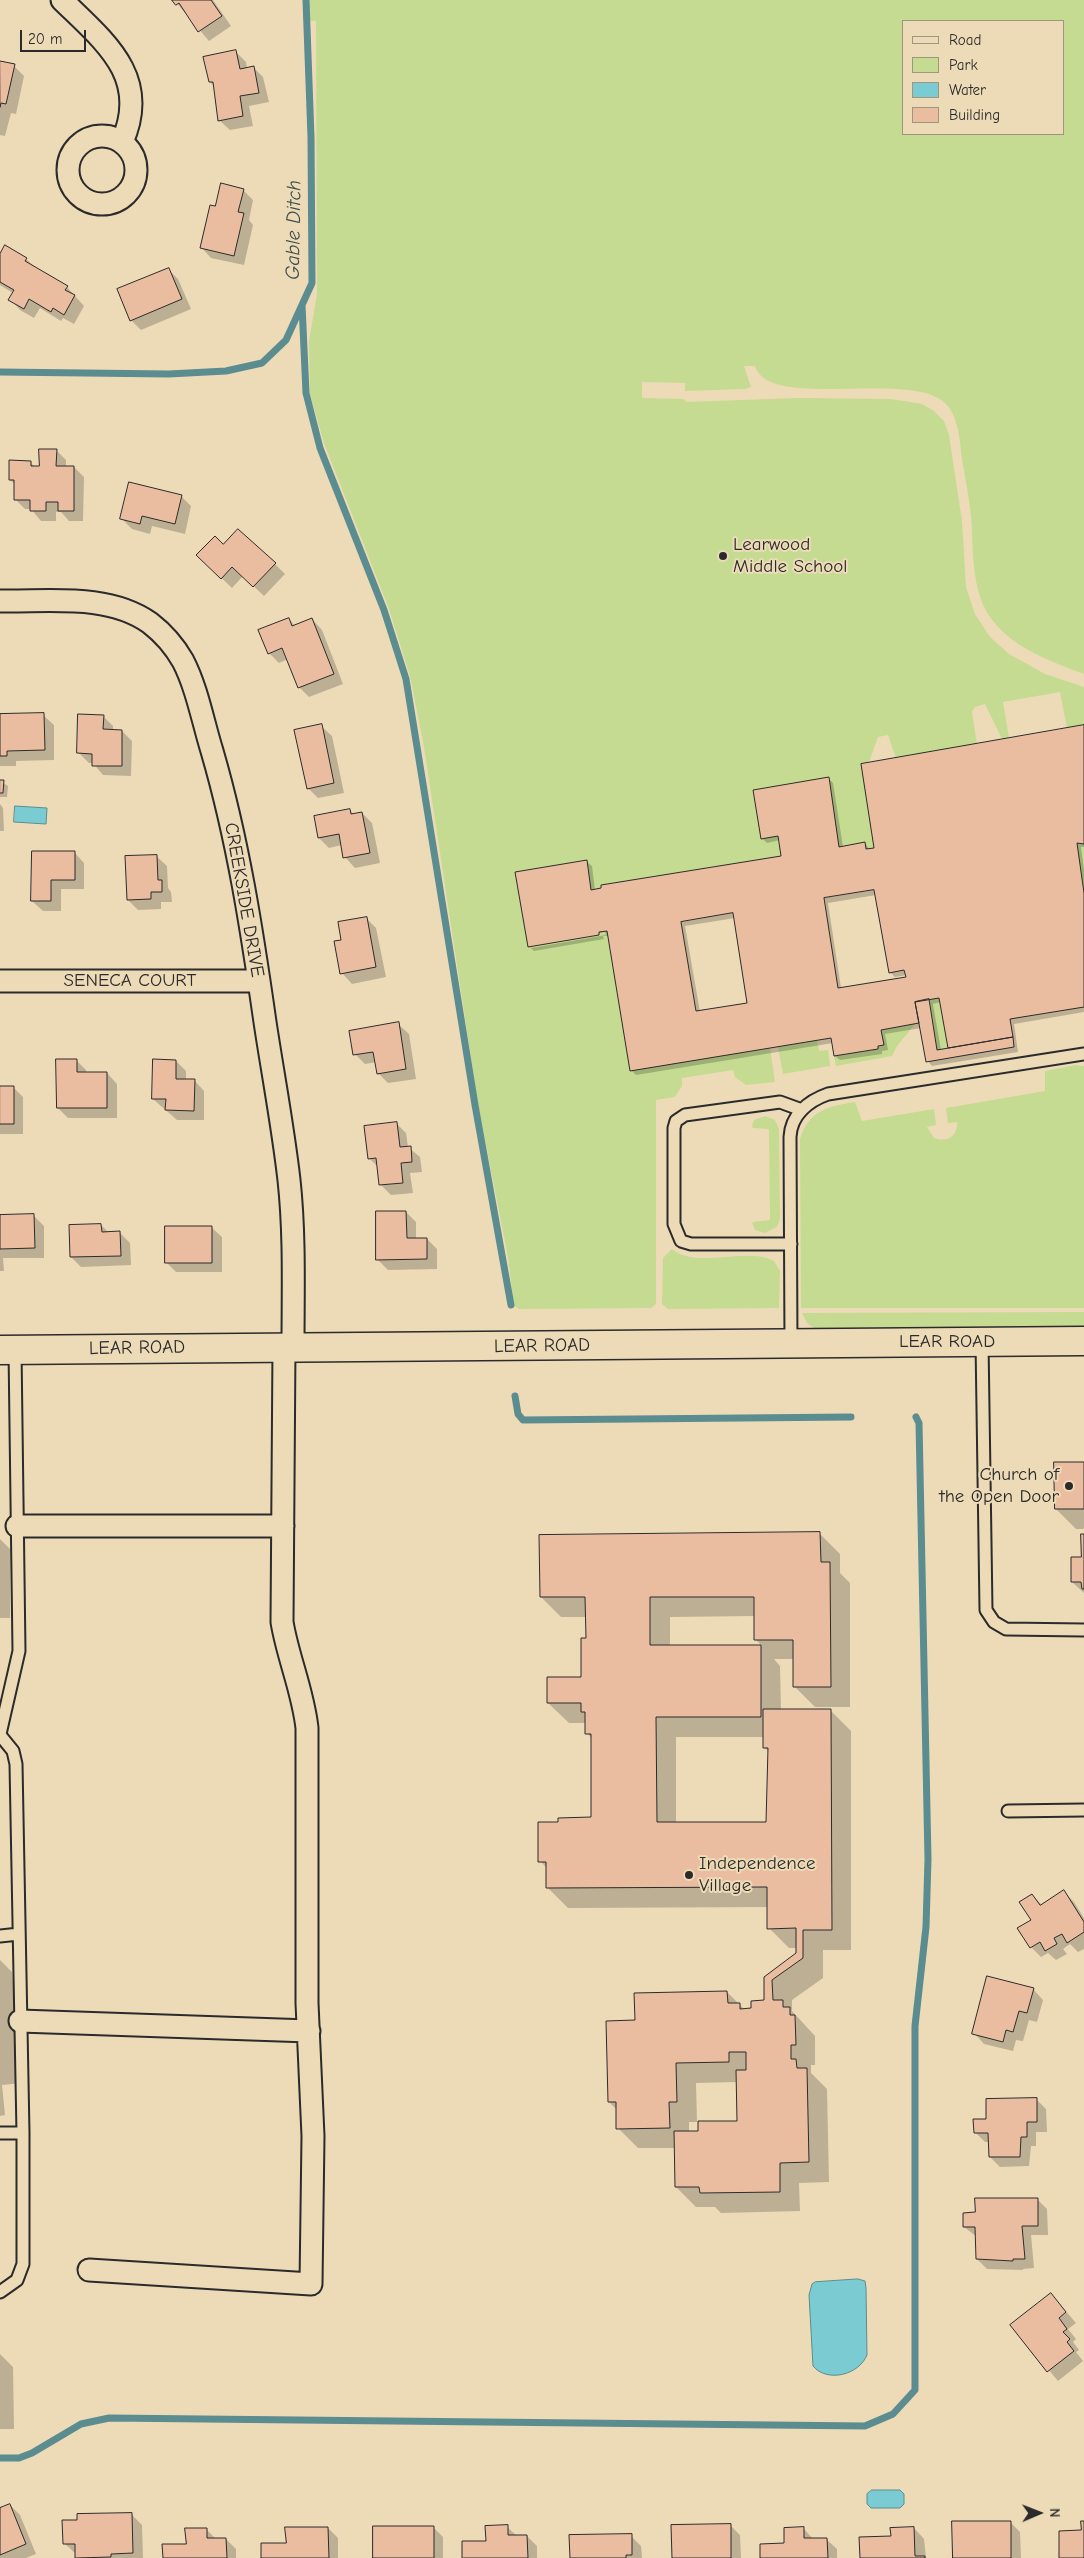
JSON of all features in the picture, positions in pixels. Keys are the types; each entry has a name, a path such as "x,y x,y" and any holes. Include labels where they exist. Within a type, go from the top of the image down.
{"street":[{"path":"62,0 103,40 127,78 132,102 130,123 122,142"},
{"name":"CREEKSIDE DRIVE","path":"0,601 85,602 115,606 150,624 172,645 183,661 191,681 226,798 250,918 289,1181 292,1233 282,1622 286,1648 304,1705 307,1728 308,2032 312,2136 311,2284 89,2270"},
{"name":"SENECA COURT","path":"0,981 259,981"},
{"name":"LEAR ROAD","path":"7,1350 1084,1341"},
{"path":"17,1526 283,1526"},
{"path":"20,2021 308,2032"}],"lane":[{"path":"791,1344 790,1132 802,1110 811,1102 828,1094 1084,1054"},
{"path":"791,1244 691,1244 681,1241 674,1224 674,1128 676,1121 685,1114 780,1102 802,1110"},
{"path":"982,1342 986,1610 994,1622 1006,1629 1084,1630"},
{"path":"0,2292 17,2280 22,2264 23,2133 16,1764 13,1751 0,1735 19,1651 17,1526 7,1350"},
{"path":"1008,1811 1084,1810"},
{"path":"0,1936 19,1934"},
{"path":"0,2132 23,2133"}],"green space":[{"name":"Learwood Middle School","path":"303,0 1084,0 1084,674 1035,654 1023,647 1002,631 986,610 980,597 974,571 971,516 958,431 954,417 947,405 930,395 905,390 813,389 786,386 766,379 755,366 744,366 751,387 745,389 685,391 685,383 642,382 642,398 684,399 686,402 797,398 891,399 922,404 934,411 944,421 949,435 962,521 966,587 975,614 990,637 1009,654 1045,674 1084,687 1084,725 1067,728 1060,692 1003,702 1009,738 1002,739 985,704 975,707 972,712 977,744 896,758 888,735 878,737 869,762 861,764 874,848 866,849 865,842 839,847 828,777 753,790 761,838 778,836 781,856 601,885 601,888 591,890 587,860 515,872 528,947 599,935 599,932 607,931 630,1070 770,1048 775,1082 746,1085 735,1077 733,1070 682,1078 682,1086 675,1097 656,1100 656,1304 651,1308 519,1309 514,1306 508,1257 478,1104 424,747 410,676 389,609 324,443 310,394 309,341 317,294 316,21 303,20"},
{"path":"1082,842 1084,844 1084,893 1077,843"},
{"path":"939,998 948,1048 937,1050 929,999"},
{"path":"916,1023 897,1046 892,1056 836,1066 834,1056 878,1049 878,1046 884,1045 881,1030"},
{"path":"817,1040 819,1051 828,1050 830,1066 783,1074 778,1047"},
{"path":"1076,1065 1084,1066 1084,1308 801,1308 800,1139 804,1129 815,1116 821,1111 837,1105 855,1102 862,1121 934,1109 936,1125 927,1127 934,1138 943,1140 954,1135 957,1127 957,1122 948,1123 946,1108 1045,1091 1045,1071"},
{"path":"765,1116 775,1120 779,1129 780,1219 777,1227 765,1233 755,1230 752,1222 770,1220 769,1129 753,1128 752,1126 754,1120"},
{"path":"672,1249 683,1255 695,1258 750,1256 763,1257 774,1261 780,1271 779,1308 668,1309 662,1304 663,1258"},
{"path":"1084,1312 1084,1327 814,1328 807,1323 802,1313"}],"water":[{"path":"15,806 47,808 46,824 14,822"},
{"path":"858,2279 865,2281 866,2288 867,2355 857,2368 850,2372 834,2375 826,2374 813,2366 809,2295 812,2284 815,2282"},
{"path":"872,2490 900,2490 904,2494 904,2504 900,2508 871,2508 867,2504 867,2494"}],"building":[{"path":"172,0 211,0 222,16 198,32 179,3 176,5"},
{"path":"236,50 240,69 254,66 259,93 240,96 243,116 218,121 213,82 209,82 203,57"},
{"path":"0,61 15,64 6,104 1,103 0,107"},
{"path":"221,183 244,189 238,212 244,213 234,256 200,248 210,205 215,206"},
{"path":"5,245 27,258 25,261 68,286 65,290 75,295 64,315 53,308 51,312 29,299 24,309 8,300 14,290 0,282 0,254"},
{"path":"169,268 182,299 130,321 117,289"},
{"path":"39,449 57,449 56,466 74,466 74,511 58,511 58,502 46,502 46,511 30,511 30,500 14,500 14,480 9,480 9,460 31,461 31,466 39,466"},
{"path":"129,482 182,495 175,524 142,516 140,524 120,519"},
{"path":"238,529 276,563 253,587 232,567 221,579 196,555 215,536 223,544"},
{"path":"289,618 292,626 312,618 334,674 298,688 282,648 268,654 258,630"},
{"path":"44,713 45,750 7,751 7,756 0,756 0,714"},
{"path":"78,714 104,715 103,729 122,730 122,766 92,766 92,754 77,753"},
{"path":"322,724 334,783 307,789 294,730"},
{"path":"1084,725 1084,844 1077,843 1084,893 1084,1007 1010,1019 1013,1037 948,1048 939,998 915,1002 919,1023 881,1030 884,1045 878,1046 878,1049 834,1056 831,1038 630,1071 607,931 599,932 599,935 528,947 515,872 587,860 591,890 601,888 601,885 781,856 778,836 761,839 753,790 829,777 839,847 865,842 866,849 874,848 861,764","holes":["874,890 889,973 904,970 906,977 838,988 824,898","733,913 747,1003 696,1011 681,922"]},
{"path":"0,780 4,780 3,793 0,793"},
{"path":"350,809 351,814 362,812 370,853 343,858 339,834 318,838 314,816"},
{"path":"32,851 75,851 75,880 51,880 51,901 31,901"},
{"path":"157,855 158,880 162,880 162,892 151,892 151,899 127,900 125,856"},
{"path":"367,917 376,967 340,974 334,941 341,940 338,922"},
{"path":"929,999 937,1050 1013,1037 1014,1047 926,1062 915,1002"},
{"path":"399,1022 406,1069 377,1074 373,1052 353,1055 349,1031"},
{"path":"56,1059 77,1059 77,1072 107,1072 107,1108 57,1108"},
{"path":"153,1059 176,1060 176,1079 195,1079 194,1111 165,1110 166,1099 152,1099"},
{"path":"0,1086 14,1086 14,1124 0,1124"},
{"path":"397,1122 400,1147 411,1146 412,1162 401,1163 403,1183 379,1185 376,1158 368,1159 364,1126"},
{"path":"376,1211 406,1211 407,1238 427,1238 427,1259 376,1260"},
{"path":"34,1214 35,1248 0,1249 0,1215"},
{"path":"101,1224 102,1232 120,1231 121,1256 70,1257 69,1225"},
{"path":"165,1226 212,1226 212,1263 165,1263"},
{"name":"Church of the Open Door","path":"1054,1462 1084,1462 1084,1509 1055,1509"},
{"name":"Independence Village","path":"820,1532 821,1562 830,1562 831,1687 793,1687 793,1640 754,1640 754,1597 650,1597 650,1645 761,1645 761,1717 656,1717 657,1822 766,1822 768,1748 763,1748 763,1709 831,1709 832,1930 803,1930 803,1958 772,1980 773,2000 783,2000 783,2007 790,2007 790,2015 795,2015 796,2045 791,2045 791,2059 796,2059 797,2068 807,2068 809,2162 780,2163 780,2192 700,2193 699,2187 675,2187 674,2131 698,2131 698,2121 737,2121 736,2070 746,2070 746,2052 729,2052 729,2062 676,2063 677,2102 669,2102 670,2128 616,2129 616,2102 608,2102 606,2021 635,2020 634,1993 727,1991 728,2003 740,2003 740,2009 751,2008 751,2001 764,2000 764,1977 796,1953 796,1928 767,1929 767,1887 546,1888 546,1862 538,1862 538,1822 558,1822 558,1818 591,1817 591,1734 585,1734 585,1712 581,1712 581,1703 547,1703 547,1677 581,1677 581,1638 586,1638 585,1597 540,1597 539,1535"},
{"name":"Church of the Open Door","path":"1081,1534 1084,1534 1084,1589 1082,1589 1081,1582 1071,1582 1071,1557 1081,1557"},
{"path":"1064,1890 1084,1922 1084,1932 1067,1943 1062,1934 1054,1938 1057,1944 1045,1951 1040,1942 1030,1948 1017,1928 1031,1920 1019,1902 1032,1894 1040,1905"},
{"path":"987,1976 1034,1988 1027,2013 1019,2011 1013,2032 1006,2030 1003,2042 972,2034"},
{"path":"1037,2098 1037,2122 1027,2122 1027,2137 1021,2137 1020,2157 989,2157 988,2133 974,2133 973,2119 986,2119 986,2099"},
{"path":"975,2198 1038,2198 1038,2226 1022,2226 1025,2259 1013,2259 1013,2261 976,2259 975,2227 963,2227 963,2213 975,2212"},
{"path":"1051,2293 1066,2312 1059,2318 1067,2329 1063,2332 1070,2339 1067,2342 1074,2351 1047,2372 1010,2325"},
{"path":"10,2504 26,2544 0,2555 0,2508"},
{"path":"132,2513 133,2553 111,2554 111,2557 75,2558 75,2544 63,2544 62,2520 77,2520 77,2514"},
{"path":"952,2521 1011,2521 1011,2558 953,2558"},
{"path":"1081,2521 1084,2521 1084,2558 1059,2558 1059,2531 1081,2530"},
{"path":"731,2524 731,2558 672,2558 671,2525"},
{"path":"508,2525 508,2535 527,2535 528,2558 462,2558 462,2541 486,2541 485,2526"},
{"path":"373,2526 434,2526 434,2558 373,2558"},
{"path":"285,2527 328,2527 329,2558 261,2558 261,2543 286,2543"},
{"path":"804,2527 804,2538 827,2538 828,2558 760,2558 760,2544 784,2543 784,2528"},
{"path":"914,2527 915,2556 925,2556 925,2558 860,2558 859,2537 891,2536 890,2528"},
{"path":"185,2528 207,2528 207,2538 226,2538 227,2558 163,2558 162,2544 186,2544"},
{"path":"632,2534 632,2555 626,2555 626,2558 570,2558 569,2535"}],"waterway":[{"name":"Gable Ditch","path":"0,372 169,374 226,371 262,363 286,340 312,283 311,137 306,0"},
{"path":"302,305 306,393 320,448 384,610 406,679 475,1105 511,1305"},
{"path":"515,1396 518,1414 523,1420 851,1417"},
{"path":"0,2458 19,2458 32,2453 81,2424 109,2418 865,2426 893,2414 915,2390 915,2026 926,1927 928,1859 919,1423 916,1417"}],"place":[{"name":"Learwood Middle School","path":"723,556"},
{"name":"Church of the Open Door","path":"1069,1486"},
{"name":"Independence Village","path":"689,1875"}]}
